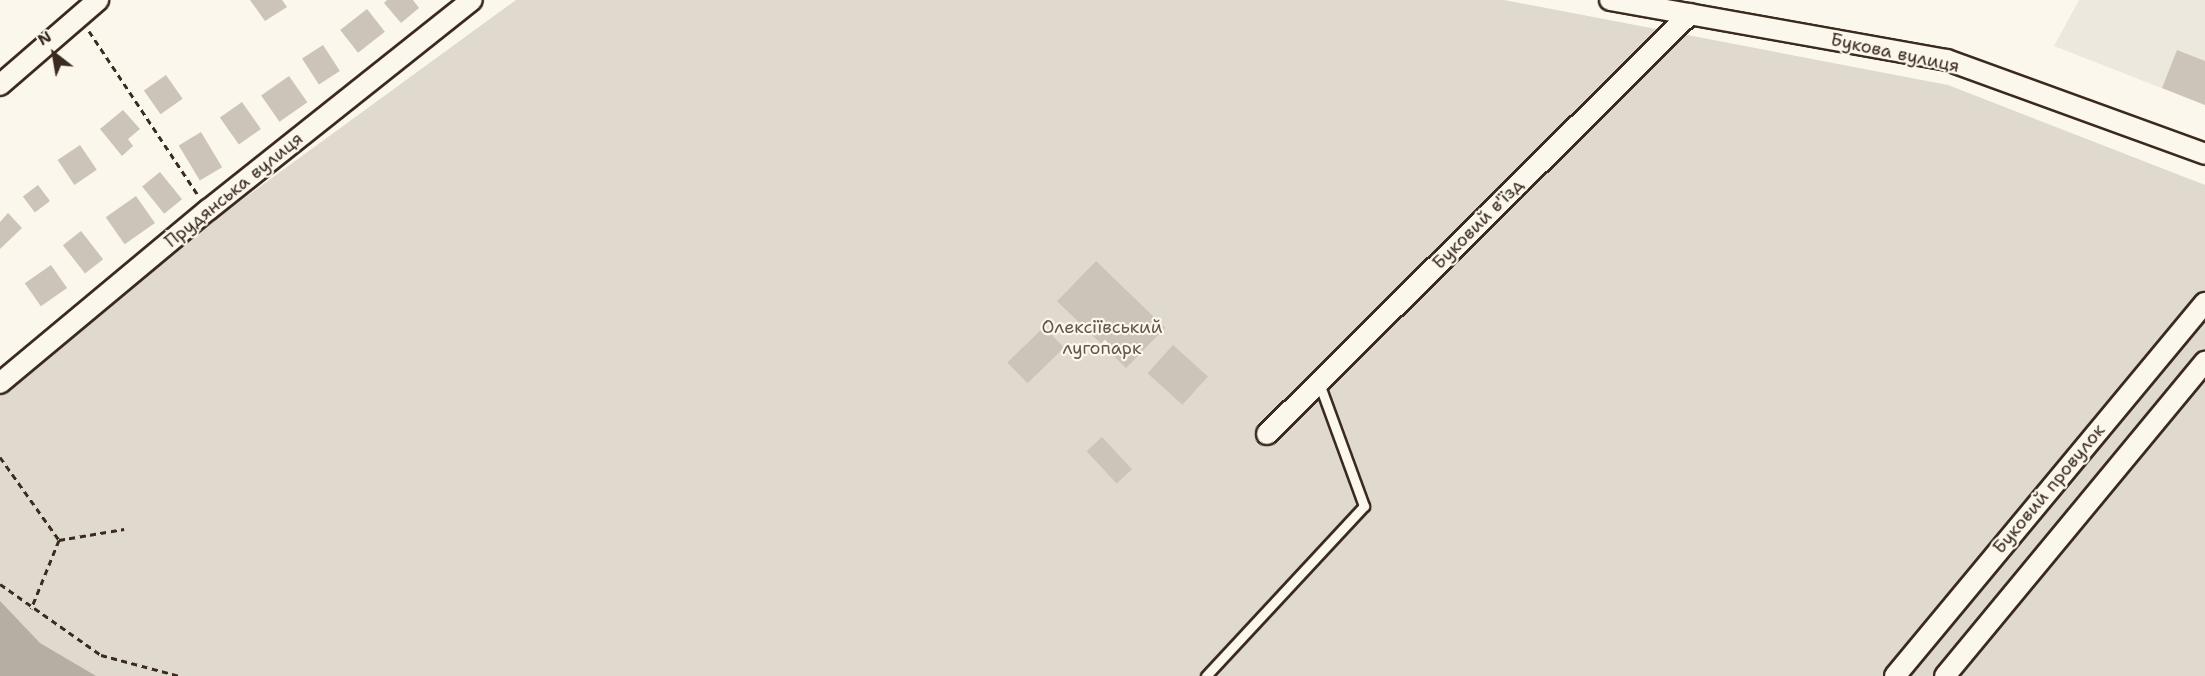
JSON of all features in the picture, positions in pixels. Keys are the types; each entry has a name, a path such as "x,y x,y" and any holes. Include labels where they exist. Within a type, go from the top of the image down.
{"street":[{"path":"0,86 98,0"},
{"name":"Прудянська вулиця","path":"0,383 208,210 472,0"},
{"name":"Букова вулиця","path":"1610,0 1947,60 2205,154"},
{"name":"Буковий в'їзд","path":"1267,434 1690,14"},
{"name":"Буковий провулок","path":"1895,676 2205,303"},
{"path":"1945,676 2205,362"}],"lane":[{"path":"1206,676 1364,506 1319,383"}],"path":[{"path":"79,17 208,210"},
{"path":"0,457 59,540"},
{"path":"59,540 124,529"},
{"path":"31,609 59,540"},
{"path":"0,584 31,609 101,656 180,676"}],"shaded area":[{"path":"2079,0 2205,0 2205,105 2054,46"},
{"path":"0,601 40,643 96,676 0,676"}],"green space":[{"name":"Олексіївський лугопарк","path":"516,0 1504,0 1948,85 2205,185 2205,676 0,676 0,376"}],"building":[{"path":"250,0 282,0 287,7 265,21"},
{"path":"387,0 413,0 419,8 401,23 384,3"},
{"path":"367,9 385,32 358,53 340,30"},
{"path":"323,45 340,71 319,85 302,59"},
{"path":"2177,50 2205,61 2205,105 2162,88"},
{"path":"166,75 183,99 161,114 144,90"},
{"path":"289,76 307,102 280,122 261,96"},
{"path":"242,102 261,129 239,145 220,117"},
{"path":"123,110 140,129 128,139 133,146 122,156 100,129"},
{"path":"201,132 222,167 200,181 179,145"},
{"path":"80,145 97,170 74,185 58,160"},
{"path":"160,172 182,199 164,214 142,186"},
{"path":"38,185 50,201 35,212 23,196"},
{"path":"136,196 155,223 125,244 106,217"},
{"path":"8,213 22,228 0,249 0,222"},
{"path":"81,231 103,259 85,274 63,245"},
{"path":"1096,261 1165,328 1126,368 1057,301"},
{"path":"51,265 67,288 41,306 25,283"},
{"path":"1044,327 1064,348 1027,383 1007,362"},
{"path":"1173,345 1208,376 1183,405 1148,373"},
{"path":"1102,437 1132,469 1117,484 1087,451"}]}
